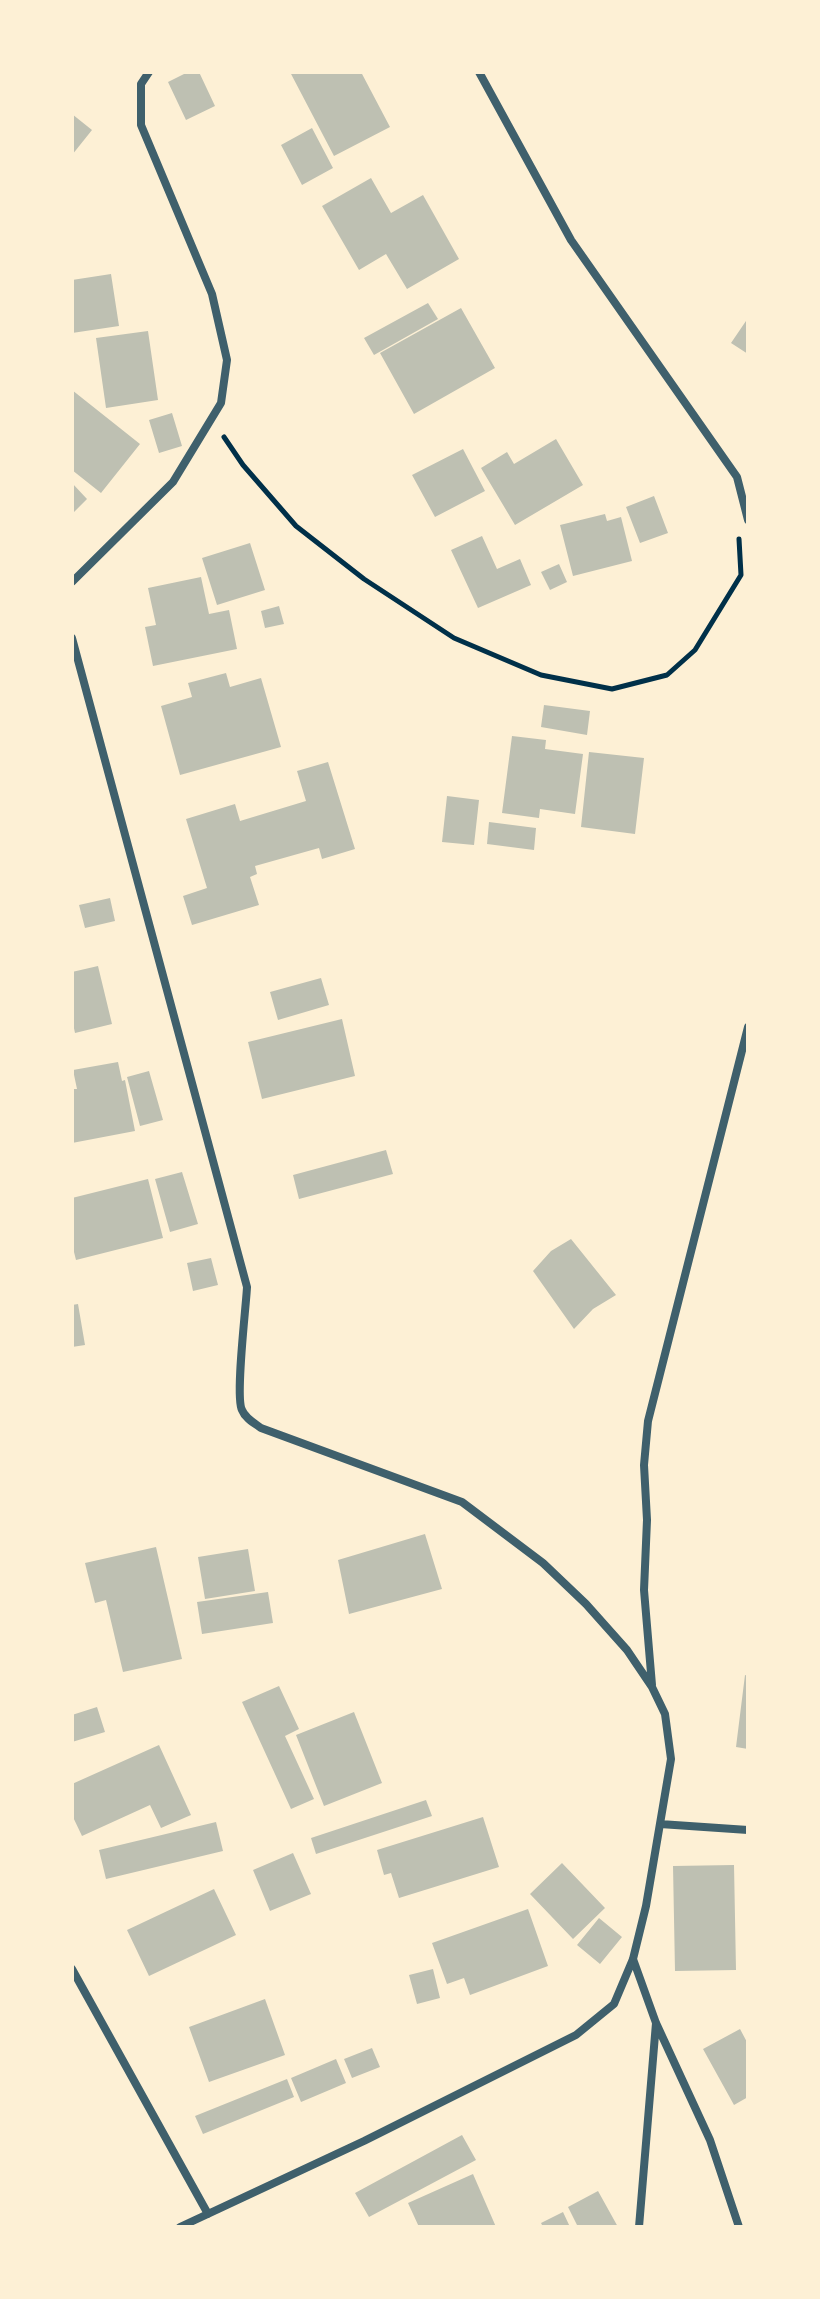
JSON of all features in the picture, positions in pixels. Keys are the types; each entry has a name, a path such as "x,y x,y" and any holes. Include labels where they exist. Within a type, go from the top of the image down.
{"street":[{"path":"72,582 173,482 221,403 227,360 212,294 141,125 141,84 149,72"},
{"path":"479,72 571,240 737,477 748,520"},
{"path":"72,638 247,1287 240,1408 247,1418 261,1428 462,1502 543,1563 586,1604 627,1650 652,1687 665,1714 671,1759 633,1959 614,2004 576,2035 364,2141 180,2227"},
{"path":"652,1687 644,1590 647,1520 644,1465 648,1421 748,1027"},
{"path":"660,1824 748,1830"},
{"path":"633,1959 656,2023 710,2140 739,2227"},
{"path":"72,1969 208,2214"},
{"path":"639,2227 656,2023"}],"path":[{"path":"211,419 243,465 296,526 364,579 454,638 541,675 612,689 667,675 695,650 741,575 739,533"}],"building":[{"path":"188,72 199,72 215,106 186,120 168,82"},
{"path":"290,72 361,72 390,127 334,156"},
{"path":"72,114 92,130 72,155"},
{"path":"312,128 333,168 302,185 281,145"},
{"path":"371,178 391,213 423,195 459,259 407,289 386,254 359,270 322,206"},
{"path":"111,274 119,326 72,333 72,280"},
{"path":"428,303 438,319 374,355 364,338"},
{"path":"461,308 495,368 414,414 380,353"},
{"path":"748,318 748,354 731,343"},
{"path":"148,331 158,400 106,408 96,338"},
{"path":"72,390 140,444 101,493 72,470"},
{"path":"172,413 182,446 159,453 149,420"},
{"path":"556,439 583,485 515,525 481,468 507,452 514,464"},
{"path":"463,449 485,491 435,517 412,475"},
{"path":"72,483 87,499 72,514"},
{"path":"654,496 668,533 640,543 626,507"},
{"path":"605,514 607,521 621,517 632,561 573,576 560,525"},
{"path":"482,536 497,569 520,559 531,585 478,608 451,550"},
{"path":"250,543 265,590 217,605 202,558"},
{"path":"559,564 567,582 550,590 541,572"},
{"path":"201,577 209,614 229,610 237,649 153,666 145,627 156,625 148,588"},
{"path":"279,606 284,624 265,628 261,611"},
{"path":"226,673 230,687 261,678 281,747 180,775 161,706 192,697 188,683"},
{"path":"544,705 590,711 587,735 541,727"},
{"path":"512,736 546,740 545,749 583,754 575,814 540,809 539,818 502,813"},
{"path":"589,752 644,758 635,834 581,827"},
{"path":"328,762 355,849 322,859 319,848 255,866 257,874 250,877 259,905 192,925 183,896 207,888 186,819 235,804 240,821 306,801 297,771"},
{"path":"447,796 479,800 474,845 442,842"},
{"path":"489,822 536,828 534,850 487,844"},
{"path":"110,898 115,921 85,928 79,905"},
{"path":"98,966 112,1024 75,1033 72,972"},
{"path":"321,978 329,1005 278,1020 270,992"},
{"path":"342,1019 355,1076 262,1099 248,1042"},
{"path":"118,1062 122,1081 125,1080 135,1131 72,1143 72,1089 77,1089 73,1070"},
{"path":"149,1071 163,1120 140,1126 127,1077"},
{"path":"386,1150 393,1174 299,1199 293,1175"},
{"path":"182,1172 198,1224 170,1232 155,1179"},
{"path":"148,1179 163,1238 76,1260 72,1244 72,1198"},
{"path":"571,1239 616,1295 593,1309 574,1329 533,1271 551,1251"},
{"path":"211,1258 218,1285 193,1291 187,1263"},
{"path":"78,1304 85,1345 72,1347 72,1305"},
{"path":"425,1534 442,1589 349,1614 338,1560"},
{"path":"156,1547 182,1659 123,1672 106,1600 95,1603 85,1563"},
{"path":"248,1549 255,1591 205,1599 198,1557"},
{"path":"268,1592 273,1623 202,1634 197,1602"},
{"path":"745,1675 748,1676 748,1749 736,1747"},
{"path":"279,1686 299,1729 285,1736 314,1799 291,1809 242,1702"},
{"path":"97,1707 105,1732 72,1742 72,1715"},
{"path":"354,1712 382,1783 324,1806 296,1735"},
{"path":"159,1745 191,1815 161,1828 150,1805 82,1836 72,1815 72,1784"},
{"path":"426,1800 432,1816 316,1854 311,1838"},
{"path":"483,1817 499,1867 399,1898 391,1873 384,1875 377,1850"},
{"path":"216,1822 223,1851 106,1879 99,1850"},
{"path":"293,1853 311,1894 270,1911 253,1870"},
{"path":"562,1863 605,1908 573,1939 530,1894"},
{"path":"734,1865 736,1970 675,1971 673,1866"},
{"path":"214,1889 236,1935 149,1976 127,1930"},
{"path":"528,1909 548,1966 470,1995 464,1978 447,1984 432,1943"},
{"path":"599,1918 622,1937 600,1964 577,1945"},
{"path":"433,1969 440,1998 417,2004 409,1975"},
{"path":"265,1999 285,2055 209,2082 189,2027"},
{"path":"740,2029 748,2044 748,2097 734,2105 703,2049"},
{"path":"372,2048 380,2067 352,2078 344,2059"},
{"path":"336,2059 346,2083 301,2102 291,2078"},
{"path":"287,2079 294,2097 203,2134 195,2116"},
{"path":"462,2135 476,2160 369,2217 355,2193"},
{"path":"473,2174 496,2227 419,2227 408,2203"},
{"path":"598,2191 618,2227 578,2227 568,2207"},
{"path":"563,2212 570,2227 543,2227 541,2223"}]}
